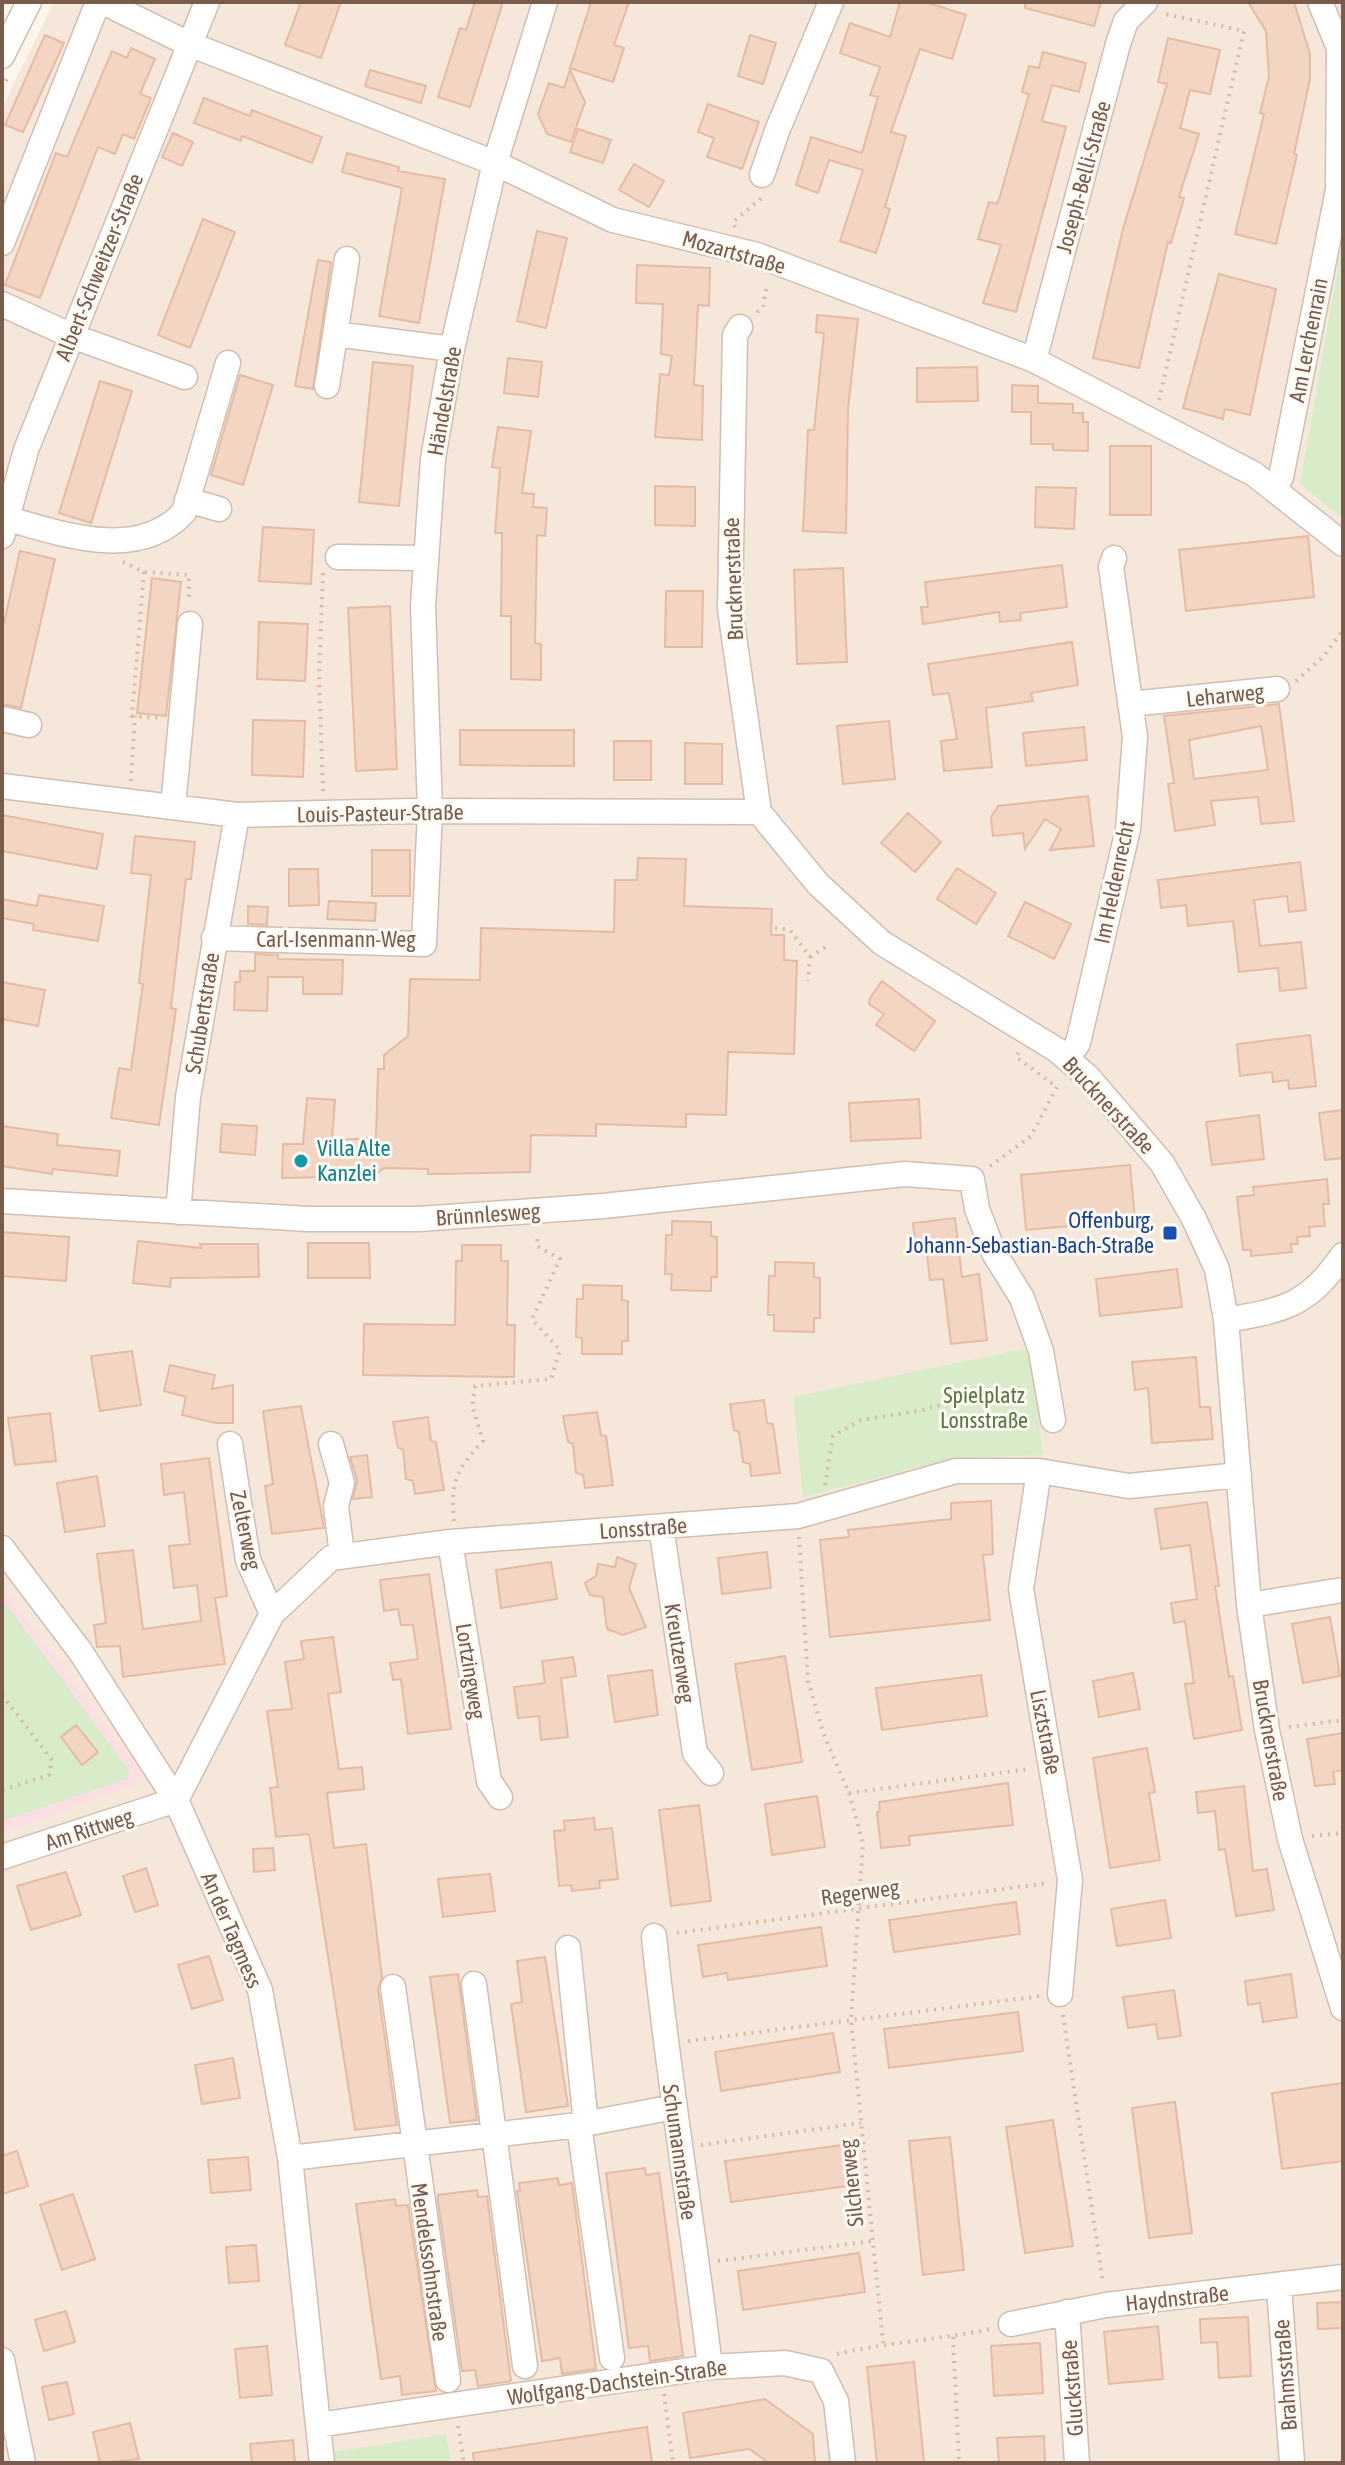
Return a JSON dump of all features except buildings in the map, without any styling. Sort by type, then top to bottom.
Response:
[{"type":"street","points":[[2,56],[29,2]]},
{"type":"street","points":[[2,243],[100,2]]},
{"type":"street","name":"Mozartstraße","points":[[100,2],[189,44],[495,163],[613,220],[757,255],[1034,360],[1254,474],[1343,544]]},
{"type":"street","name":"Albert-Schweitzer-Straße","points":[[4,524],[26,450],[207,2]]},
{"type":"street","name":"Händelstraße","points":[[430,811],[423,606],[433,459],[452,349],[495,163],[545,2]]},
{"type":"street","points":[[765,181],[777,131],[831,2]]},
{"type":"street","name":"Am Lerchenrain","points":[[1275,488],[1281,477],[1338,190],[1339,48],[1320,2]]},
{"type":"street","name":"Joseph-Belli-Straße","points":[[1034,360],[1118,44],[1126,21],[1151,5]]},
{"type":"street","points":[[327,386],[347,259]]},
{"type":"street","points":[[2,304],[72,336],[185,377]]},
{"type":"street","name":"Brucknerstraße","points":[[740,327],[735,335],[731,413],[730,609],[759,812],[818,884],[882,943],[1067,1059],[1088,1077],[1162,1163],[1194,1219],[1217,1269],[1226,1320],[1249,1605],[1267,1730],[1290,1839],[1343,2008]]},
{"type":"street","points":[[335,334],[452,349]]},
{"type":"street","points":[[4,524],[105,541],[136,539],[161,533],[184,512],[228,363]]},
{"type":"street","points":[[187,500],[219,509]]},
{"type":"street","points":[[328,558],[425,558]]},
{"type":"street","name":"Im Heldenrecht","points":[[1067,1059],[1078,1043],[1128,829],[1135,737],[1111,567],[1114,558]]},
{"type":"street","points":[[173,807],[190,624]]},
{"type":"street","name":"Leharweg","points":[[1130,704],[1277,689]]},
{"type":"street","points":[[2,719],[29,725]]},
{"type":"street","name":"Louis-Pasteur-Straße","points":[[2,786],[237,815],[430,811],[759,812]]},
{"type":"street","name":"Carl-Isenmann-Weg","points":[[214,938],[424,944],[430,811]]},
{"type":"street","name":"Schubertstraße","points":[[178,1212],[188,1097],[237,815]]},
{"type":"street","name":"Brünnlesweg","points":[[2,1201],[308,1219],[419,1219],[905,1174],[972,1179]]},
{"type":"street","points":[[972,1179],[977,1209],[994,1253],[1022,1298],[1041,1351],[1053,1420]]},
{"type":"street","points":[[1226,1320],[1282,1310],[1325,1281],[1343,1255]]},
{"type":"street","name":"Zelterweg","points":[[230,1444],[248,1560],[272,1614]]},
{"type":"street","points":[[331,1444],[342,1483],[336,1506],[342,1555]]},
{"type":"street","name":"Lonsstraße","points":[[176,1800],[272,1614],[305,1579],[331,1558],[453,1542],[798,1516],[956,1471],[1039,1471],[1129,1486],[1239,1475]]},
{"type":"street","name":"Lisztstraße","points":[[1039,1471],[1021,1589],[1070,1880],[1060,1994]]},
{"type":"street","name":"Kreutzerweg","points":[[661,1527],[695,1753],[711,1773]]},
{"type":"street","name":"Lortzingweg","points":[[453,1542],[489,1781],[500,1797]]},
{"type":"street","name":"An der Tagmess","points":[[2,1548],[80,1651],[176,1800],[260,1990],[290,2158],[322,2463]]},
{"type":"street","points":[[1249,1605],[1343,1590]]},
{"type":"street","name":"Am Rittweg","points":[[2,1857],[176,1800]]},
{"type":"street","name":"Schumannstraße","points":[[654,1936],[665,2044],[683,2148],[710,2367]]},
{"type":"street","points":[[568,1948],[583,2125],[612,2358]]},
{"type":"street","points":[[474,1984],[491,2135],[525,2366]]},
{"type":"street","name":"Mendelssohnstraße","points":[[393,1987],[448,2380]]},
{"type":"street","points":[[290,2158],[583,2125],[674,2107]]},
{"type":"street","name":"Haydnstraße","points":[[1011,2324],[1106,2305],[1279,2287],[1343,2277]]},
{"type":"street","name":"Brahmsstraße","points":[[1279,2287],[1292,2463]]},
{"type":"street","name":"Gluckstraße","points":[[1067,2312],[1077,2463]]},
{"type":"street","points":[[2,2360],[23,2463]]},
{"type":"street","name":"Wolfgang-Dachstein-Straße","points":[[318,2425],[710,2367],[785,2363],[821,2371]]},
{"type":"street","points":[[821,2371],[836,2401],[843,2463]]},
{"type":"path","points":[[1151,5],[1162,13],[1244,31],[1154,423]]},
{"type":"path","points":[[736,236],[739,228],[732,226],[733,222],[764,195],[765,181]]},
{"type":"path","points":[[740,327],[763,307],[768,283]]},
{"type":"path","points":[[105,541],[111,557],[144,572],[189,575],[190,624]]},
{"type":"path","points":[[325,813],[319,676],[324,574],[328,558]]},
{"type":"path","points":[[144,572],[132,716],[183,720]]},
{"type":"path","name":"Leharweg","points":[[1277,689],[1304,677],[1343,630]]},
{"type":"path","points":[[129,802],[135,716]]},
{"type":"path","points":[[775,928],[790,930],[810,957],[808,981]]},
{"type":"path","points":[[810,957],[827,946]]},
{"type":"path","points":[[972,1179],[1031,1136],[1057,1087],[1016,1057]]},
{"type":"path","points":[[453,1542],[451,1498],[459,1467],[483,1441],[472,1406],[475,1386],[551,1379],[560,1350],[532,1319],[560,1259],[537,1246],[540,1210]]},
{"type":"path","points":[[827,1508],[824,1473],[833,1436],[861,1420],[923,1410],[970,1396],[999,1402],[1048,1393]]},
{"type":"path","name":"Silcherweg","points":[[798,1516],[808,1681],[824,1735],[849,1793],[863,1843],[851,2019],[883,2343]]},
{"type":"path","points":[[2,1695],[52,1760],[49,1775],[2,1790]]},
{"type":"path","points":[[1267,1730],[1343,1720]]},
{"type":"path","points":[[849,1793],[1053,1765]]},
{"type":"path","points":[[1290,1839],[1343,1833]]},
{"type":"path","name":"Regerweg","points":[[654,1936],[1070,1880]]},
{"type":"path","points":[[665,2044],[1060,1994],[1106,2305]]},
{"type":"path","points":[[683,2148],[861,2123]]},
{"type":"path","points":[[695,2263],[873,2241]]},
{"type":"path","points":[[821,2371],[832,2355],[883,2343],[953,2337],[1011,2324]]},
{"type":"path","points":[[953,2337],[959,2463]]},
{"type":"path","points":[[661,2374],[673,2463]]},
{"type":"path","points":[[455,2405],[464,2463]]},
{"type":"shaded area","points":[[54,2],[1343,2],[1343,236],[1300,484],[1343,519],[1343,2463],[2,2463],[2,108]]},
{"type":"shaded area","points":[[2,1586],[142,1773],[139,1784],[2,1833]]},
{"type":"green space","points":[[1343,236],[1343,519],[1300,484]]},
{"type":"green space","name":"Spielplatz Lonsstraße","points":[[1029,1348],[1043,1455],[953,1458],[803,1497],[793,1397]]},
{"type":"green space","points":[[2,1598],[129,1770],[127,1779],[2,1821]]},
{"type":"green space","points":[[446,2434],[451,2463],[335,2463],[333,2452]]},
{"type":"place","name":"Villa Alte Kanzlei","points":[[301,1161]]},
{"type":"place","name":"Offenburg, Johann-Sebastian-Bach-Straße","points":[[1170,1233]]}]
